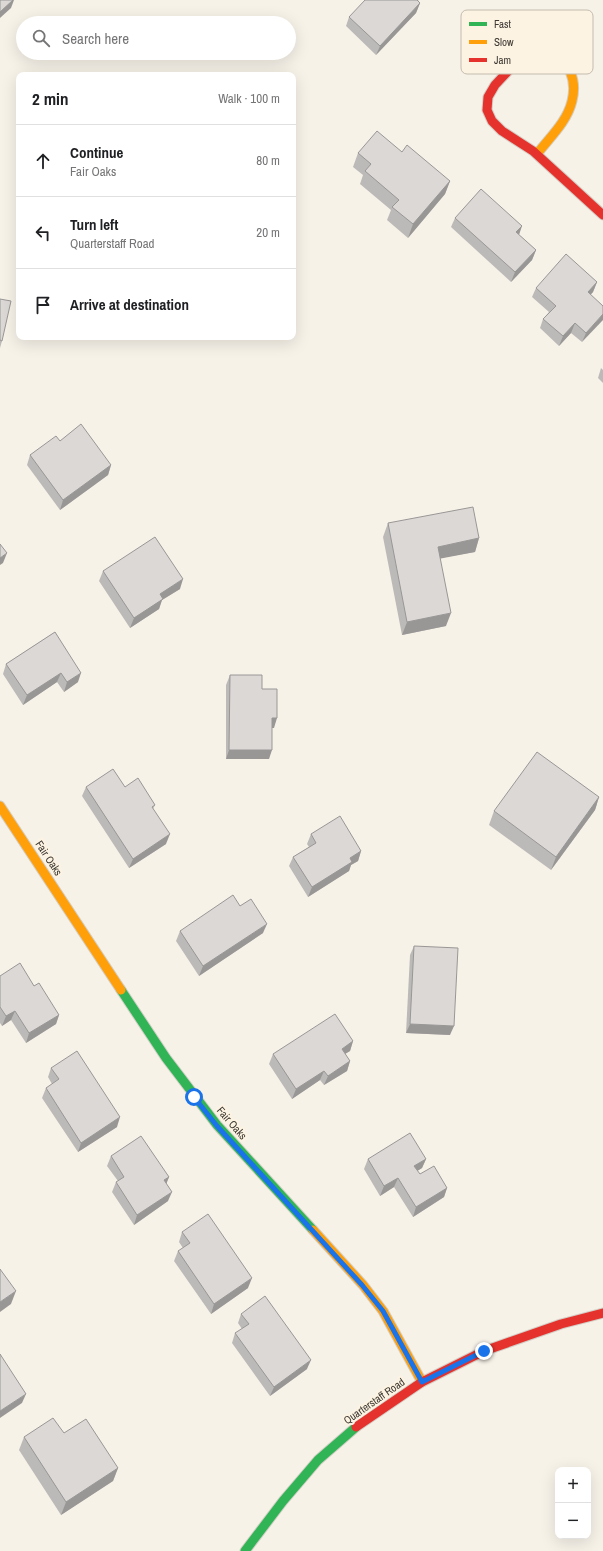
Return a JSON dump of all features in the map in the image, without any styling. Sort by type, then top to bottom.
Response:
[{"type":"street","points":[[505,74],[488,95],[486,105],[489,117],[495,127],[520,141],[536,154],[603,215]]},
{"type":"street","points":[[536,154],[568,114],[574,92],[571,74]]},
{"type":"street","name":"Fair Oaks","points":[[0,806],[166,1058],[194,1097],[217,1126],[362,1285],[383,1311],[422,1382]]},
{"type":"street","name":"Quarterstaff Road","points":[[245,1551],[282,1502],[318,1460],[360,1423],[422,1382],[484,1351],[561,1324],[603,1313]]},
{"type":"building","points":[[0,0],[13,0],[0,12]]},
{"type":"building","points":[[365,0],[417,0],[420,3],[380,46],[349,17]]},
{"type":"building","points":[[377,131],[402,152],[407,145],[450,181],[413,224],[392,207],[399,200],[365,171],[371,164],[358,153]]},
{"type":"building","points":[[481,189],[522,226],[516,232],[536,250],[515,272],[455,218]]},
{"type":"building","points":[[566,254],[597,282],[588,292],[603,306],[603,314],[586,333],[575,323],[563,336],[543,319],[556,306],[536,288]]},
{"type":"building","points":[[0,299],[11,301],[2,341],[0,340]]},
{"type":"building","points":[[81,424],[111,465],[63,500],[30,455],[56,436],[60,441]]},
{"type":"building","points":[[473,507],[479,538],[438,547],[451,613],[407,622],[388,523]]},
{"type":"building","points":[[155,537],[183,579],[160,594],[163,599],[134,618],[103,571]]},
{"type":"building","points":[[0,544],[7,553],[0,558]]},
{"type":"building","points":[[55,632],[81,673],[67,682],[61,673],[27,695],[6,664]]},
{"type":"building","points":[[230,675],[262,675],[262,689],[277,689],[277,718],[272,718],[272,750],[229,750]]},
{"type":"building","points":[[537,752],[599,797],[556,857],[494,811]]},
{"type":"building","points":[[113,769],[125,787],[138,778],[155,805],[152,807],[170,834],[133,859],[86,787]]},
{"type":"building","points":[[340,816],[361,851],[350,858],[352,862],[312,887],[293,857],[316,843],[311,834]]},
{"type":"building","points":[[233,895],[240,906],[251,899],[267,924],[203,966],[180,931]]},
{"type":"building","points":[[414,946],[458,948],[454,1026],[410,1024]]},
{"type":"building","points":[[20,963],[34,986],[39,983],[59,1015],[29,1033],[15,1011],[6,1016],[0,1007],[0,976]]},
{"type":"building","points":[[335,1014],[353,1041],[342,1049],[350,1061],[328,1076],[324,1071],[296,1089],[273,1054]]},
{"type":"building","points":[[77,1051],[120,1117],[81,1143],[46,1088],[59,1079],[51,1068]]},
{"type":"building","points":[[410,1133],[426,1159],[414,1166],[420,1174],[434,1166],[447,1188],[416,1207],[398,1178],[384,1186],[368,1159]]},
{"type":"building","points":[[141,1136],[169,1177],[164,1180],[172,1192],[137,1215],[116,1182],[124,1177],[111,1156]]},
{"type":"building","points":[[208,1214],[252,1278],[214,1304],[178,1251],[190,1243],[182,1232]]},
{"type":"building","points":[[0,1269],[16,1291],[0,1302]]},
{"type":"building","points":[[265,1296],[311,1360],[274,1387],[235,1333],[249,1324],[241,1314]]},
{"type":"building","points":[[0,1354],[26,1394],[0,1411]]},
{"type":"building","points":[[53,1418],[64,1433],[86,1419],[118,1468],[66,1502],[24,1437]]},
{"type":"traffic: fast","points":[[121,990],[166,1058],[217,1125],[313,1230]]},
{"type":"traffic: fast","points":[[245,1551],[283,1501],[318,1460],[356,1427]]},
{"type":"traffic: slow","points":[[537,154],[558,129],[570,109],[573,93],[573,79],[571,74]]},
{"type":"traffic: slow","points":[[0,806],[121,990]]},
{"type":"traffic: slow","points":[[313,1230],[363,1285],[383,1311],[422,1382]]},
{"type":"traffic: jam","points":[[505,74],[495,85],[488,97],[487,110],[492,121],[502,131],[533,151],[603,215]]},
{"type":"traffic: jam","points":[[356,1427],[422,1382],[484,1351],[561,1324],[603,1313]]},
{"type":"route","points":[[194,1097],[217,1126],[362,1285],[383,1311],[422,1382],[484,1351]]}]
